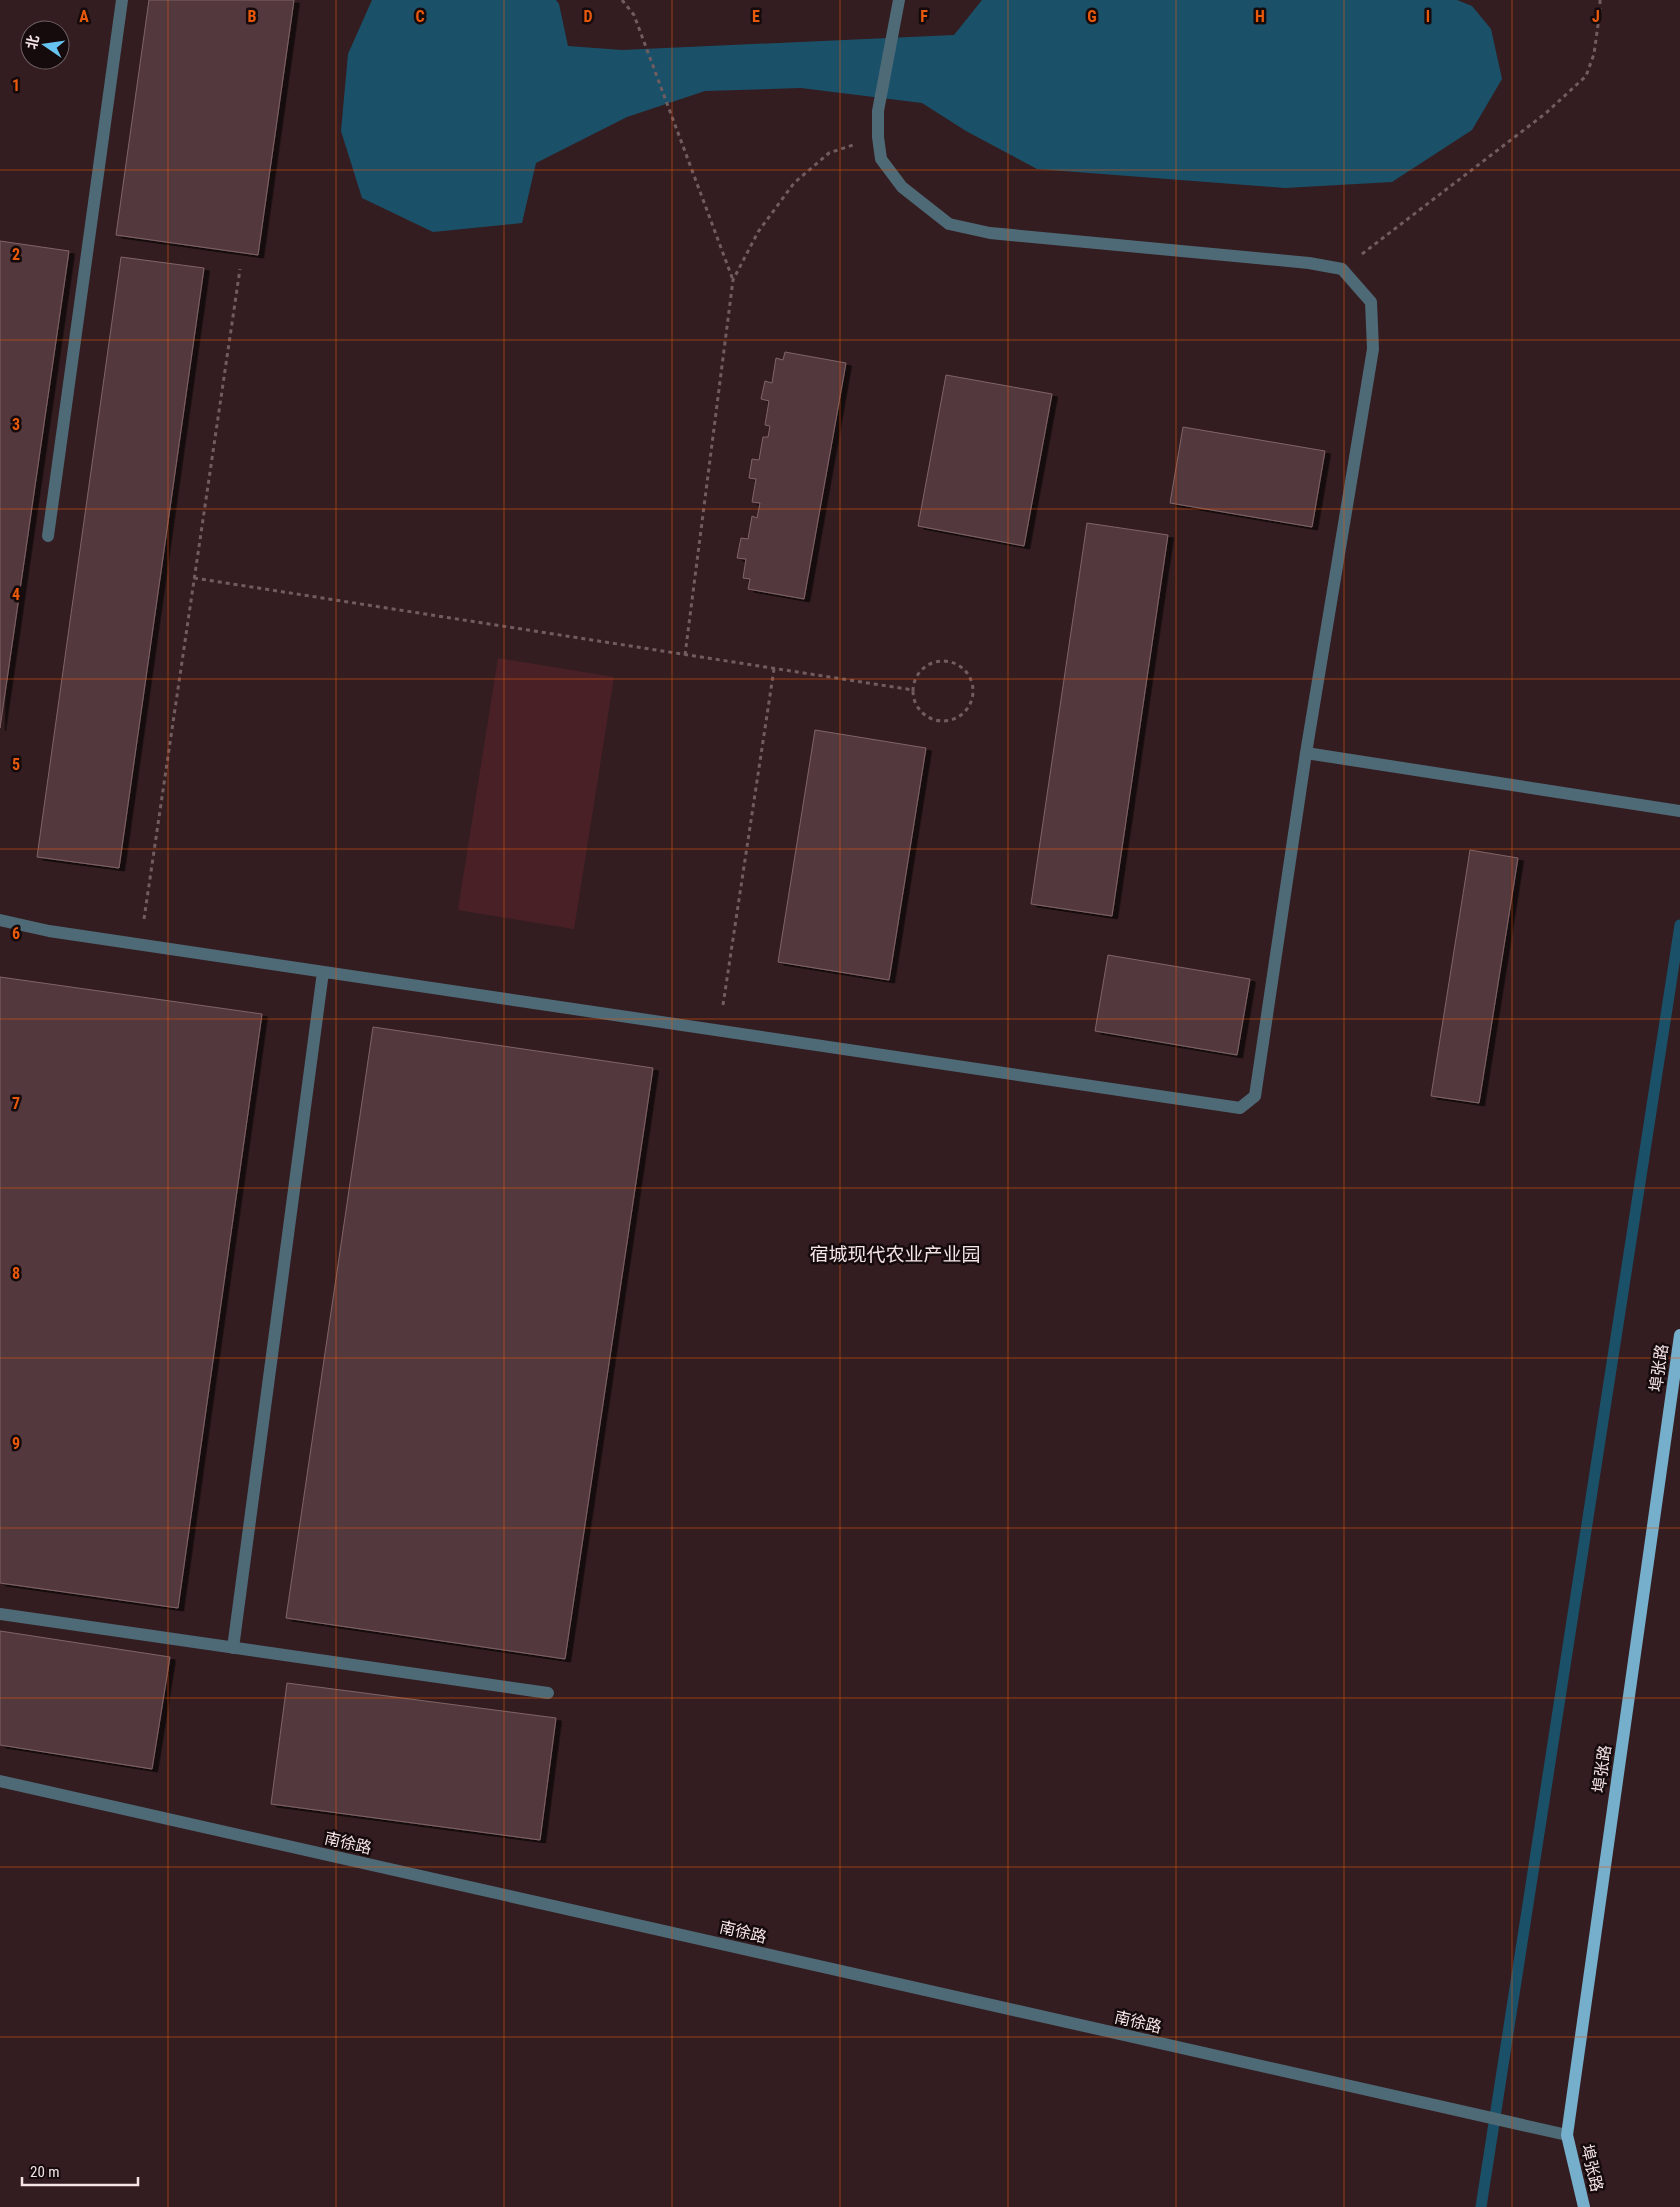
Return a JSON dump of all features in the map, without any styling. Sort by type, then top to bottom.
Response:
[{"type":"main road","name":"埠张路","points":[[1584,2207],[1567,2135],[1680,1335]]},
{"type":"street","points":[[48,536],[122,0]]},
{"type":"street","points":[[0,920],[49,931],[1240,1108],[1255,1096],[1306,753],[1373,349],[1371,302],[1342,269],[1309,263],[990,233],[949,224],[902,187],[881,160],[878,137],[878,111],[899,0]]},
{"type":"street","points":[[1306,753],[1680,811]]},
{"type":"street","points":[[234,1648],[322,972]]},
{"type":"street","points":[[0,1614],[548,1693]]},
{"type":"street","name":"南徐路","points":[[0,1781],[1567,2135]]},
{"type":"path","points":[[622,0],[634,15],[733,280]]},
{"type":"path","points":[[1342,269],[1546,113],[1586,76],[1594,54],[1600,0]]},
{"type":"path","points":[[685,655],[733,280],[758,232],[794,183],[830,153],[878,137]]},
{"type":"path","points":[[140,944],[240,269]]},
{"type":"path","points":[[194,578],[913,690]]},
{"type":"path","points":[[936,662],[955,663],[963,668],[973,685],[970,704],[964,712],[947,721],[936,720],[927,716],[915,701],[913,690],[920,673],[927,666],[936,662]]},
{"type":"path","points":[[720,1031],[774,669]]},
{"type":"shaded area","points":[[498,658],[614,677],[574,929],[458,910]]},
{"type":"water","points":[[372,0],[556,0],[559,4],[568,46],[622,50],[954,35],[982,0],[1457,0],[1472,6],[1491,29],[1502,79],[1472,130],[1392,182],[1285,188],[1037,169],[966,131],[922,103],[801,88],[705,91],[627,117],[536,163],[522,223],[433,232],[362,198],[341,131],[348,54]]},
{"type":"building","points":[[149,0],[294,0],[258,255],[116,235]]},
{"type":"building","points":[[0,241],[69,251],[0,728]]},
{"type":"building","points":[[121,257],[204,268],[119,868],[37,857]]},
{"type":"building","points":[[785,352],[846,363],[804,599],[748,589],[750,579],[743,578],[746,559],[737,558],[741,538],[748,539],[752,516],[757,518],[760,503],[752,502],[756,479],[749,478],[752,459],[759,460],[763,437],[768,437],[770,426],[765,425],[769,401],[761,399],[765,381],[772,383],[776,358],[783,360]]},
{"type":"building","points":[[946,375],[1052,394],[1024,546],[918,526]]},
{"type":"building","points":[[1183,427],[1325,451],[1312,527],[1170,503]]},
{"type":"building","points":[[1087,523],[1168,535],[1112,916],[1031,904]]},
{"type":"building","points":[[815,730],[926,748],[889,980],[778,962]]},
{"type":"building","points":[[1470,850],[1518,858],[1479,1103],[1431,1096]]},
{"type":"building","points":[[1108,955],[1250,979],[1237,1055],[1095,1031]]},
{"type":"building","points":[[0,977],[262,1014],[178,1608],[0,1583]]},
{"type":"building","points":[[373,1027],[653,1068],[565,1659],[286,1618]]},
{"type":"building","points":[[0,1631],[170,1657],[152,1769],[0,1745]]},
{"type":"building","points":[[287,1683],[556,1718],[540,1840],[271,1804]]},
{"type":"waterway","points":[[1481,2207],[1680,925]]},
{"type":"district","name":"宿城现代农业产业园","points":[[895,1254]]}]
